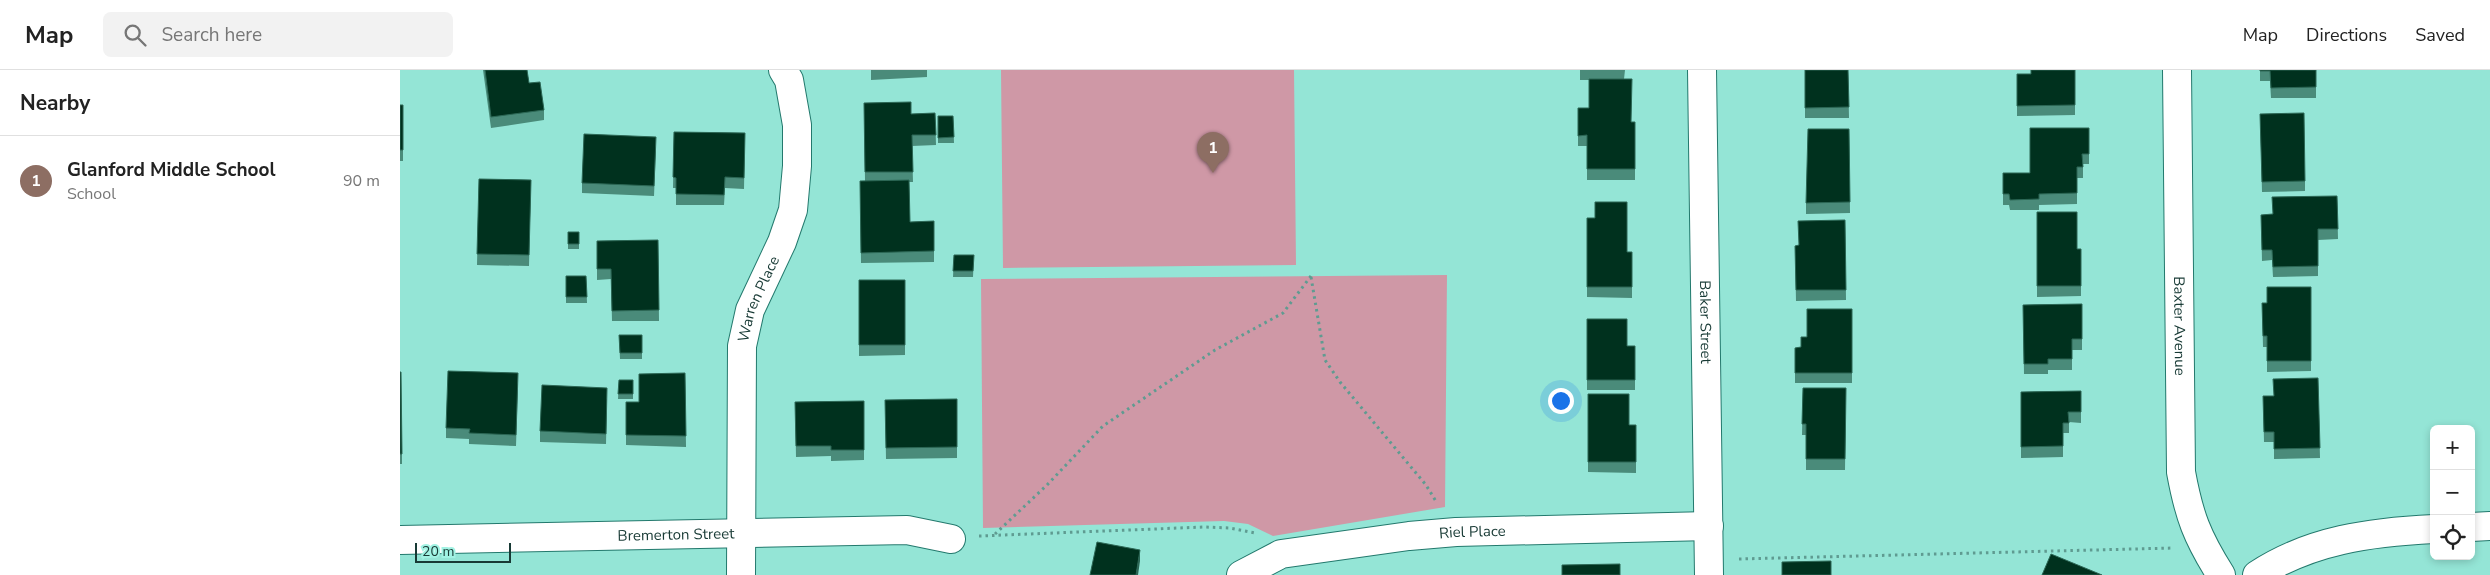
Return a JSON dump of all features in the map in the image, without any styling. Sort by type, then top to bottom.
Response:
[{"type":"street","name":"Warren Place","points":[[741,575],[742,346],[750,310],[782,242],[793,210],[797,166],[797,125],[789,80],[782,70]]},
{"type":"street","name":"Baker Street","points":[[1702,70],[1709,567]]},
{"type":"street","name":"Baxter Avenue","points":[[2177,70],[2181,472],[2188,511],[2203,548],[2221,575]]},
{"type":"street","name":"Riel Place","points":[[1241,575],[1281,554],[1409,536],[1456,532],[1709,526]]},
{"type":"street","points":[[2475,527],[2490,526]]},
{"type":"street","points":[[2257,575],[2272,565],[2322,545],[2388,531],[2430,529]]},
{"type":"street","name":"Bremerton Street","points":[[400,540],[907,530],[951,539]]},
{"type":"path","points":[[995,534],[1047,485],[1103,426],[1215,350],[1284,313],[1311,276],[1325,360],[1340,382],[1426,486],[1456,532]]},
{"type":"path","points":[[951,539],[995,534],[1230,528],[1258,534],[1281,554]]},
{"type":"path","points":[[1709,567],[2203,548]]},
{"type":"shaded area","points":[[1001,70],[1294,70],[1296,265],[1003,268]]},
{"type":"shaded area","points":[[1447,275],[1445,507],[1273,536],[1248,524],[1224,521],[983,528],[981,279]]},
{"type":"building","points":[[485,70],[527,70],[529,83],[540,82],[544,110],[491,117]]},
{"type":"building","points":[[1805,70],[1848,70],[1849,107],[1805,108]]},
{"type":"building","points":[[2031,70],[2075,70],[2075,105],[2017,106],[2017,74],[2031,74]]},
{"type":"building","points":[[2260,70],[2316,70],[2316,87],[2271,88],[2270,71]]},
{"type":"building","points":[[1589,79],[1632,79],[1631,122],[1635,122],[1635,169],[1587,169],[1587,135],[1578,136],[1578,108],[1589,108]]},
{"type":"building","points":[[911,102],[911,114],[935,113],[936,135],[912,135],[913,172],[865,172],[864,103]]},
{"type":"building","points":[[400,105],[403,105],[403,150],[400,150]]},
{"type":"building","points":[[2304,113],[2305,181],[2262,182],[2260,114]]},
{"type":"building","points":[[938,116],[953,116],[954,137],[938,138]]},
{"type":"building","points":[[2030,128],[2089,128],[2089,154],[2082,154],[2083,167],[2077,167],[2077,193],[2039,194],[2039,199],[2010,200],[2009,194],[2003,194],[2003,173],[2030,173]]},
{"type":"building","points":[[1808,129],[1849,129],[1850,202],[1806,203]]},
{"type":"building","points":[[674,132],[745,133],[744,178],[725,177],[724,195],[676,194],[676,178],[673,177]]},
{"type":"building","points":[[584,134],[656,137],[654,186],[582,183]]},
{"type":"building","points":[[479,179],[531,180],[529,255],[477,254]]},
{"type":"building","points":[[909,180],[910,222],[934,221],[934,251],[861,253],[860,181]]},
{"type":"building","points":[[2337,196],[2338,229],[2318,229],[2318,266],[2273,267],[2272,250],[2262,250],[2261,215],[2273,214],[2272,197]]},
{"type":"building","points":[[1595,202],[1627,202],[1627,252],[1632,252],[1632,287],[1587,287],[1587,218],[1595,218]]},
{"type":"building","points":[[2037,212],[2077,212],[2077,249],[2081,249],[2081,286],[2037,286]]},
{"type":"building","points":[[1845,220],[1846,290],[1796,290],[1795,246],[1799,245],[1798,221]]},
{"type":"building","points":[[568,232],[579,232],[579,244],[568,244]]},
{"type":"building","points":[[658,240],[659,310],[612,311],[611,269],[597,269],[597,241]]},
{"type":"building","points":[[954,255],[974,255],[973,271],[953,271]]},
{"type":"building","points":[[566,276],[586,276],[587,297],[566,297]]},
{"type":"building","points":[[859,280],[905,280],[905,345],[859,345]]},
{"type":"building","points":[[2267,287],[2311,287],[2311,361],[2267,361],[2267,336],[2263,336],[2262,303],[2267,303]]},
{"type":"building","points":[[2082,304],[2082,339],[2072,339],[2072,359],[2048,359],[2048,364],[2024,364],[2023,305]]},
{"type":"building","points":[[1807,309],[1852,309],[1852,373],[1795,373],[1795,348],[1801,347],[1801,337],[1807,337]]},
{"type":"building","points":[[1587,319],[1627,319],[1627,346],[1635,346],[1635,380],[1587,380]]},
{"type":"building","points":[[619,335],[642,335],[642,353],[620,353]]},
{"type":"building","points":[[448,371],[518,373],[516,435],[469,433],[470,429],[446,428]]},
{"type":"building","points":[[401,372],[402,454],[400,454]]},
{"type":"building","points":[[685,373],[686,436],[626,435],[626,402],[639,402],[639,374]]},
{"type":"building","points":[[2318,378],[2320,448],[2274,449],[2274,432],[2264,432],[2263,396],[2274,396],[2273,379]]},
{"type":"building","points":[[619,380],[633,380],[633,394],[618,394]]},
{"type":"building","points":[[542,385],[607,388],[606,434],[540,431]]},
{"type":"building","points":[[1803,388],[1846,388],[1845,459],[1806,459],[1806,424],[1802,424]]},
{"type":"building","points":[[2081,391],[2081,412],[2068,412],[2069,423],[2063,423],[2063,446],[2021,447],[2021,392]]},
{"type":"building","points":[[1588,394],[1629,394],[1629,425],[1636,425],[1636,462],[1588,462]]},
{"type":"building","points":[[957,399],[957,447],[886,448],[885,400]]},
{"type":"building","points":[[864,401],[864,450],[831,450],[831,446],[796,446],[795,402]]},
{"type":"building","points":[[1097,542],[1140,550],[1136,575],[1090,575]]},
{"type":"building","points":[[2051,554],[2102,575],[2042,575]]},
{"type":"building","points":[[1831,561],[1831,575],[1782,575],[1782,562]]},
{"type":"building","points":[[1620,564],[1620,575],[1562,575],[1562,565]]},
{"type":"place","name":"Glanford Middle School","points":[[1213,173]]}]
